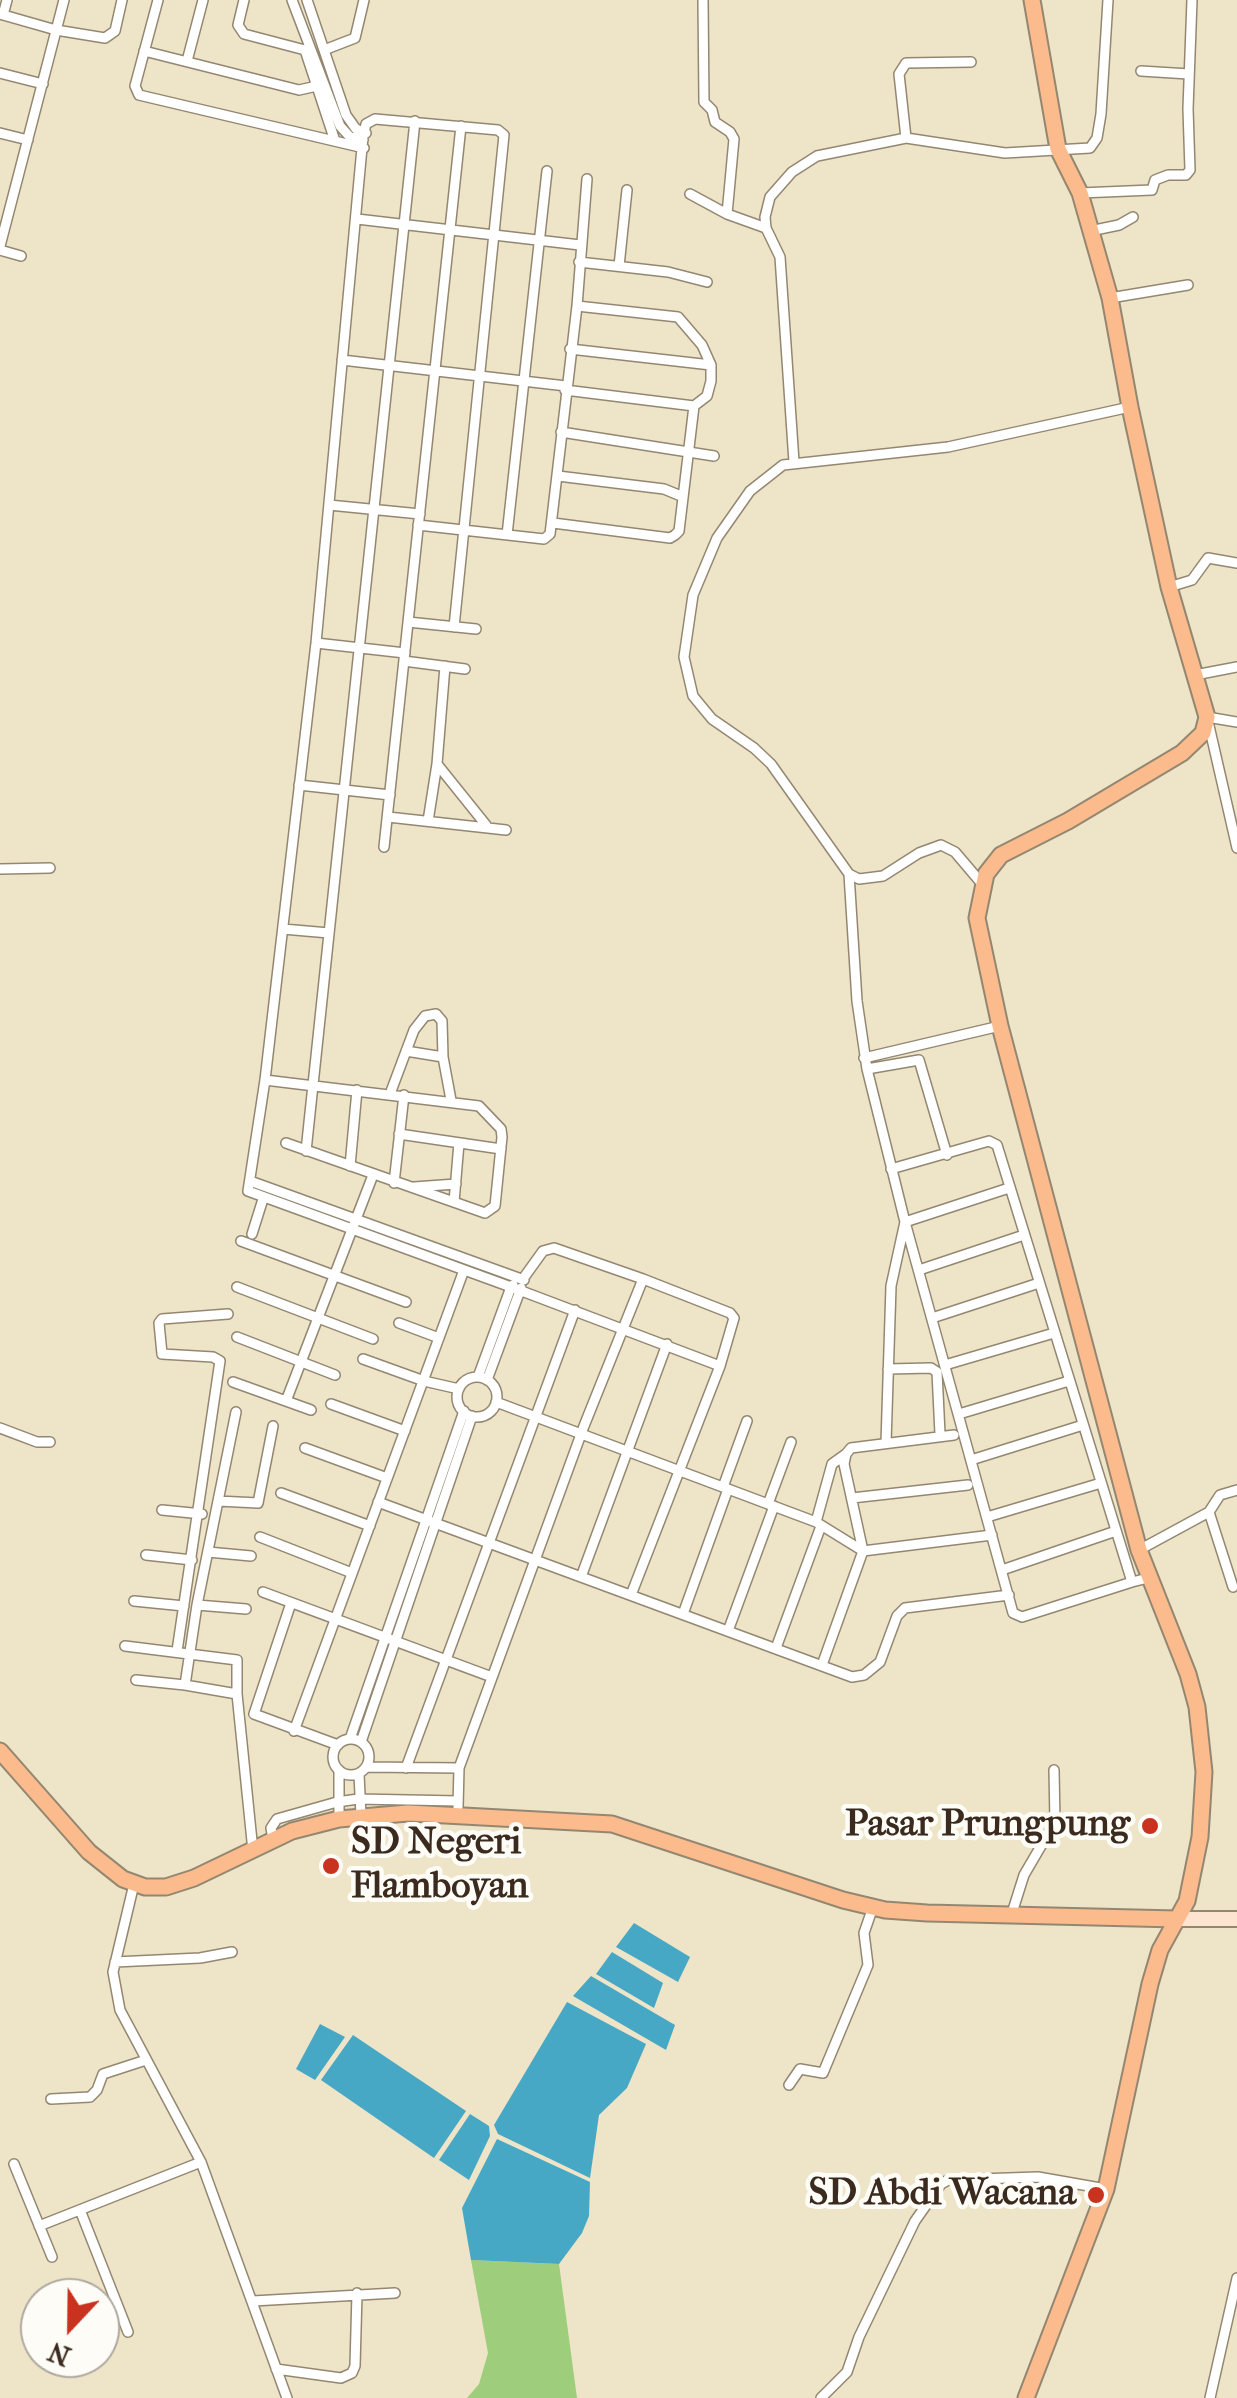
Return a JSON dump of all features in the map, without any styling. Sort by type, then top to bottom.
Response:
[{"type":"main road","points":[[1026,2398],[1106,2188],[1150,1984],[1160,1950],[1187,1901],[1200,1836],[1204,1772],[1197,1707],[1188,1674],[1140,1580],[1139,1550],[1000,1026],[976,918],[986,874],[1001,855],[1068,821],[1182,753],[1204,733],[1207,717],[1169,587],[1110,298],[1080,193],[1058,149],[1032,0]]},
{"type":"main road","points":[[0,1751],[105,1867],[134,1884],[156,1888],[182,1882],[338,1811],[361,1816],[458,1808],[612,1824],[873,1907],[927,1914],[1237,1919]]},
{"type":"street","points":[[7,0],[2,15],[56,30],[111,37],[122,0]]},
{"type":"street","points":[[22,256],[0,248],[64,0]]},
{"type":"street","points":[[158,0],[136,86],[139,95],[335,141],[364,140]]},
{"type":"street","points":[[186,61],[203,0]]},
{"type":"street","points":[[244,0],[238,25],[244,34],[302,47],[308,52],[340,126],[350,137],[364,140]]},
{"type":"street","points":[[292,0],[335,141]]},
{"type":"street","points":[[307,0],[346,115],[364,140]]},
{"type":"street","points":[[308,52],[325,50],[354,38],[364,0]]},
{"type":"street","points":[[703,0],[704,102],[734,140],[727,214]]},
{"type":"street","points":[[794,462],[782,269],[766,228],[770,196],[804,162],[817,156],[906,138],[984,151],[1090,148],[1097,138],[1108,0]]},
{"type":"street","points":[[1080,193],[1154,190],[1155,180],[1186,175],[1190,170],[1188,74],[1192,0]]},
{"type":"street","points":[[144,51],[300,90],[317,86]]},
{"type":"street","points":[[906,138],[899,74],[906,63],[971,62]]},
{"type":"street","points":[[1140,71],[1188,74]]},
{"type":"street","points":[[0,73],[43,84]]},
{"type":"street","points":[[454,627],[504,135],[498,130],[376,119],[366,124],[364,140],[316,642],[248,1194],[519,1282],[575,1310],[720,1366]]},
{"type":"street","points":[[306,1151],[415,122]]},
{"type":"street","points":[[384,847],[461,126]]},
{"type":"street","points":[[0,133],[28,140]]},
{"type":"street","points":[[507,535],[547,171]]},
{"type":"street","points":[[329,504],[464,530],[548,537],[553,523],[577,306],[587,179]]},
{"type":"street","points":[[619,266],[627,190]]},
{"type":"street","points":[[690,194],[727,214],[766,228]]},
{"type":"street","points":[[1090,231],[1120,225],[1134,217]]},
{"type":"street","points":[[357,218],[580,245]]},
{"type":"street","points":[[578,262],[679,273],[707,282]]},
{"type":"street","points":[[1110,298],[1188,285]]},
{"type":"street","points":[[342,360],[480,374],[694,406],[708,396],[711,365],[698,336],[678,317],[577,306]]},
{"type":"street","points":[[570,349],[711,365]]},
{"type":"street","points":[[553,523],[670,538],[678,530],[694,406]]},
{"type":"street","points":[[892,1169],[994,1142],[1116,1531],[1140,1580],[1022,1617],[1014,1612],[918,1270],[905,1222],[865,1064],[848,874],[771,764],[712,719],[692,696],[684,657],[693,594],[717,538],[750,492],[775,470],[794,462],[948,447],[1130,407]]},
{"type":"street","points":[[561,432],[714,456]]},
{"type":"street","points":[[558,476],[664,489],[681,496]]},
{"type":"street","points":[[1169,587],[1192,580],[1208,558],[1237,563]]},
{"type":"street","points":[[408,622],[476,629]]},
{"type":"street","points":[[316,642],[465,669]]},
{"type":"street","points":[[428,821],[445,666]]},
{"type":"street","points":[[1195,676],[1237,667]]},
{"type":"street","points":[[1237,722],[1207,717],[1237,848]]},
{"type":"street","points":[[437,764],[486,825]]},
{"type":"street","points":[[300,785],[390,795]]},
{"type":"street","points":[[388,817],[506,830]]},
{"type":"street","points":[[848,874],[859,878],[883,876],[919,853],[941,845],[954,852],[983,885]]},
{"type":"street","points":[[0,868],[50,868]]},
{"type":"street","points":[[283,928],[329,933]]},
{"type":"street","points":[[390,1094],[414,1030],[426,1016],[436,1014],[442,1020],[450,1100]]},
{"type":"street","points":[[865,1064],[1000,1026]]},
{"type":"street","points":[[406,1051],[443,1058]]},
{"type":"street","points":[[865,1064],[919,1060],[947,1155]]},
{"type":"street","points":[[265,1080],[478,1106],[500,1129],[493,1210],[485,1213],[286,1143]]},
{"type":"street","points":[[350,1166],[357,1090]]},
{"type":"street","points":[[394,1182],[404,1095]]},
{"type":"street","points":[[399,1134],[501,1149]]},
{"type":"street","points":[[454,1202],[459,1142]]},
{"type":"street","points":[[286,1401],[373,1175]]},
{"type":"street","points":[[250,1181],[464,1270],[519,1282]]},
{"type":"street","points":[[410,1188],[456,1184]]},
{"type":"street","points":[[905,1222],[1010,1188]]},
{"type":"street","points":[[252,1234],[263,1199]]},
{"type":"street","points":[[886,1443],[891,1286],[905,1222]]},
{"type":"street","points":[[918,1270],[1024,1235]]},
{"type":"street","points":[[241,1240],[406,1302]]},
{"type":"street","points":[[482,1378],[519,1282],[543,1252],[554,1248],[730,1313],[734,1324],[720,1366],[631,1595]]},
{"type":"street","points":[[294,1731],[464,1270]]},
{"type":"street","points":[[338,1811],[358,1799],[458,1808],[459,1768],[580,1435],[643,1279]]},
{"type":"street","points":[[932,1318],[1039,1284]]},
{"type":"street","points":[[237,1288],[373,1339]]},
{"type":"street","points":[[406,1768],[575,1310]]},
{"type":"street","points":[[177,1651],[220,1360],[162,1354],[159,1323],[162,1319],[228,1314]]},
{"type":"street","points":[[399,1323],[439,1338]]},
{"type":"street","points":[[945,1364],[1054,1333]]},
{"type":"street","points":[[237,1336],[336,1374]]},
{"type":"street","points":[[581,1577],[667,1344]]},
{"type":"street","points":[[364,1359],[459,1389]]},
{"type":"street","points":[[888,1369],[930,1368],[936,1372],[940,1434]]},
{"type":"street","points":[[482,1378],[494,1385],[496,1402],[487,1414],[468,1414],[457,1397],[463,1382],[482,1378]]},
{"type":"street","points":[[958,1414],[1069,1380]]},
{"type":"street","points":[[234,1382],[311,1410]]},
{"type":"street","points":[[496,1402],[818,1524],[863,1552],[992,1535]]},
{"type":"street","points":[[331,1404],[404,1431]]},
{"type":"street","points":[[185,1685],[236,1412]]},
{"type":"street","points":[[356,1741],[468,1414]]},
{"type":"street","points":[[682,1614],[747,1421]]},
{"type":"street","points":[[971,1460],[1083,1424]]},
{"type":"street","points":[[218,1501],[258,1503],[273,1426]]},
{"type":"street","points":[[0,1428],[36,1442],[50,1442]]},
{"type":"street","points":[[776,1648],[818,1524],[830,1470],[851,1448],[954,1434]]},
{"type":"street","points":[[728,1631],[792,1442]]},
{"type":"street","points":[[305,1448],[387,1478]]},
{"type":"street","points":[[822,1665],[863,1552],[846,1454]]},
{"type":"street","points":[[987,1517],[1101,1483]]},
{"type":"street","points":[[852,1498],[968,1485]]},
{"type":"street","points":[[1139,1550],[1208,1512],[1220,1495],[1237,1490]]},
{"type":"street","points":[[282,1493],[370,1526]]},
{"type":"street","points":[[378,1502],[858,1677],[880,1662],[897,1616],[905,1608],[1008,1596]]},
{"type":"street","points":[[162,1510],[215,1516]]},
{"type":"street","points":[[1208,1512],[1233,1586]]},
{"type":"street","points":[[1002,1570],[1116,1531]]},
{"type":"street","points":[[260,1537],[352,1573]]},
{"type":"street","points":[[208,1552],[251,1556]]},
{"type":"street","points":[[146,1555],[192,1560]]},
{"type":"street","points":[[263,1592],[492,1677]]},
{"type":"street","points":[[134,1601],[184,1606]]},
{"type":"street","points":[[290,1602],[254,1714],[338,1745],[356,1741]]},
{"type":"street","points":[[197,1605],[246,1609]]},
{"type":"street","points":[[125,1646],[238,1660],[253,1850]]},
{"type":"street","points":[[136,1680],[238,1694]]},
{"type":"street","points":[[356,1741],[369,1754],[358,1799],[361,1816]]},
{"type":"street","points":[[338,1745],[333,1757],[338,1770],[338,1811]]},
{"type":"street","points":[[338,1770],[348,1775],[406,1768],[459,1768]]},
{"type":"street","points":[[1012,1914],[1024,1874],[1055,1822],[1054,1770]]},
{"type":"street","points":[[134,1884],[114,1962],[120,2010],[202,2162],[287,2398]]},
{"type":"street","points":[[789,2085],[800,2069],[823,2073],[868,1964],[864,1932],[873,1907]]},
{"type":"street","points":[[114,1962],[200,1958],[232,1952]]},
{"type":"street","points":[[50,2099],[90,2097],[96,2093],[103,2074],[146,2060]]},
{"type":"street","points":[[39,2226],[202,2162]]},
{"type":"street","points":[[14,2164],[52,2258]]},
{"type":"street","points":[[821,2398],[846,2372],[915,2222],[941,2184],[948,2180],[1038,2177],[1106,2188]]},
{"type":"street","points":[[80,2210],[128,2332]]},
{"type":"street","points":[[1210,2398],[1237,2278]]},
{"type":"street","points":[[276,2368],[342,2378],[352,2373],[357,2293]]},
{"type":"street","points":[[253,2300],[395,2293]]},
{"type":"green space","points":[[471,2260],[559,2264],[577,2398],[467,2398],[479,2384],[488,2353]]},
{"type":"water","points":[[634,1923],[690,1957],[678,1982],[616,1947]]},
{"type":"water","points":[[612,1952],[663,1983],[654,2008],[596,1974]]},
{"type":"water","points":[[591,1976],[675,2025],[666,2050],[573,1996]]},
{"type":"water","points":[[567,2002],[646,2044],[627,2088],[599,2115],[590,2178],[498,2134],[494,2125]]},
{"type":"water","points":[[320,2024],[345,2037],[315,2080],[296,2069]]},
{"type":"water","points":[[353,2035],[466,2111],[434,2158],[321,2080]]},
{"type":"water","points":[[470,2114],[489,2126],[490,2136],[469,2180],[439,2160]]},
{"type":"water","points":[[497,2139],[590,2182],[589,2216],[582,2233],[559,2264],[471,2260],[462,2208]]},
{"type":"place","name":"Pasar Prungpung","points":[[1150,1826]]},
{"type":"place","name":"SD Negeri Flamboyan","points":[[331,1866]]},
{"type":"place","name":"SD Abdi Wacana","points":[[1096,2195]]}]
